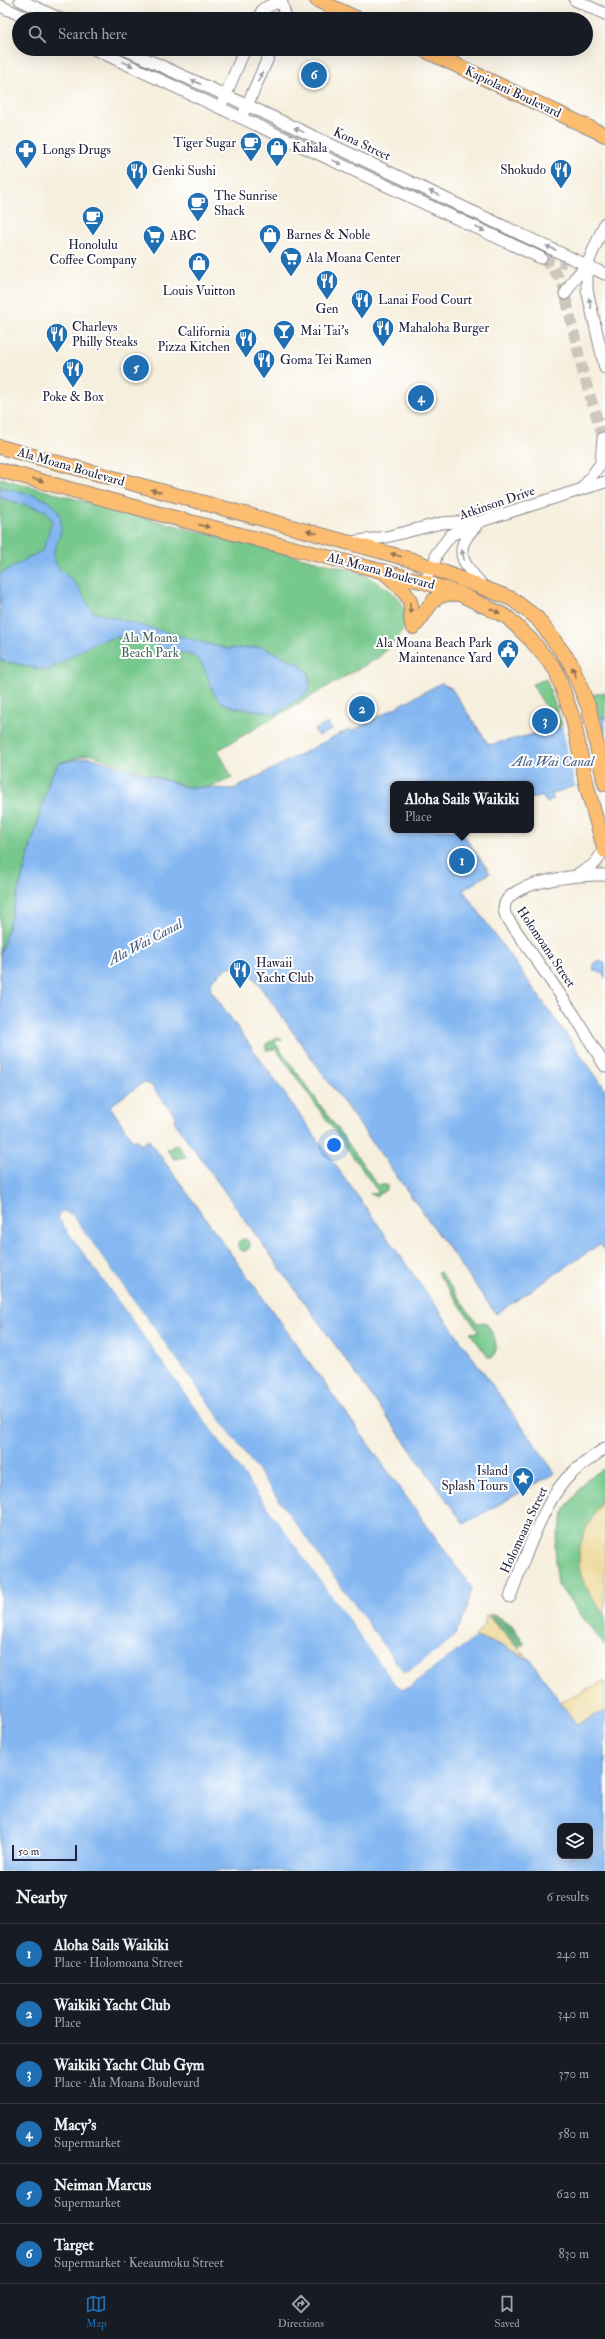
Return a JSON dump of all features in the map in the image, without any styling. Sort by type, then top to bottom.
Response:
[{"type":"main road","points":[[318,0],[343,12]]},
{"type":"main road","name":"Kapiolani Boulevard","points":[[437,56],[605,135]]},
{"type":"main road","name":"Ala Moana Boulevard","points":[[0,447],[350,542],[433,567],[512,599],[538,618],[570,662],[589,708],[605,783]]},
{"type":"main road","name":"Ala Moana Boulevard","points":[[0,470],[167,516],[424,582],[460,594],[507,617],[531,640],[556,670],[572,719],[587,787],[604,849]]},
{"type":"main road","points":[[382,571],[408,596],[411,606],[410,617],[413,627],[420,621],[425,610],[432,601],[443,595],[460,594]]},
{"type":"street","points":[[20,0],[46,12]]},
{"type":"street","points":[[262,12],[263,9],[281,0],[284,12]]},
{"type":"street","points":[[575,0],[605,14]]},
{"type":"street","points":[[0,6],[13,12]]},
{"type":"street","name":"Kona Street","points":[[109,56],[541,258]]},
{"type":"street","name":"Kona Street","points":[[139,56],[247,105],[605,274]]},
{"type":"street","points":[[220,107],[242,56]]},
{"type":"street","points":[[242,117],[269,56]]},
{"type":"street","points":[[565,294],[574,279],[587,265],[605,223]]},
{"type":"street","name":"Kona Street","points":[[566,263],[587,265]]},
{"type":"street","points":[[587,265],[587,290],[605,368]]},
{"type":"street","points":[[582,489],[601,462],[604,441]]},
{"type":"street","name":"Atkinson Drive","points":[[424,582],[433,567],[437,552],[450,535],[481,521],[605,482]]},
{"type":"street","points":[[350,542],[386,538],[441,523],[481,521]]},
{"type":"street","points":[[481,521],[466,535],[461,547],[462,559],[484,587]]},
{"type":"street","name":"Holomoana Street","points":[[567,877],[592,868],[604,849]]},
{"type":"street","name":"Holomoana Street","points":[[605,874],[567,877],[529,885],[514,891],[506,901],[505,911],[590,1039],[605,1066]]},
{"type":"street","name":"Holomoana Street","points":[[510,1597],[526,1557],[557,1491],[574,1471],[605,1448]]},
{"type":"green space","name":"Ala Moana Beach Park","points":[[0,478],[126,513],[359,572],[388,589],[396,596],[402,604],[405,613],[405,623],[400,635],[379,657],[218,750],[232,778],[226,781],[199,788],[187,787],[89,754],[59,763],[50,778],[0,956]]},
{"type":"green space","points":[[546,679],[562,725],[553,729],[548,711],[532,684]]},
{"type":"green space","points":[[605,692],[605,717],[600,719],[592,695]]},
{"type":"green space","points":[[277,1037],[283,1040],[274,1041],[378,1185],[387,1185],[387,1189],[376,1197],[370,1194],[379,1193],[276,1049],[266,1050],[266,1044]]},
{"type":"green space","points":[[177,1144],[186,1157],[174,1159],[167,1150]]},
{"type":"green space","points":[[244,1239],[248,1241],[250,1245],[248,1249],[244,1251],[240,1249],[238,1245],[240,1241]]},
{"type":"green space","points":[[440,1272],[477,1323],[485,1322],[491,1330],[496,1344],[495,1353],[492,1358],[488,1357],[470,1333],[479,1332],[437,1273]]},
{"type":"green space","points":[[605,1468],[605,1498],[602,1498],[597,1513],[586,1531],[597,1605],[605,1614],[605,1646],[557,1584],[555,1545],[565,1509],[587,1479]]},
{"type":"green space","points":[[494,1614],[512,1625],[525,1644],[518,1648],[488,1615]]},
{"type":"sand","points":[[602,1498],[605,1498],[605,1614],[585,1585],[579,1566],[579,1555],[585,1532]]},
{"type":"sand","points":[[486,1615],[531,1661],[504,1646],[475,1637],[485,1624]]},
{"type":"sand","points":[[605,1681],[605,1711],[576,1724],[560,1702]]},
{"type":"water","points":[[0,487],[44,499],[52,504],[58,512],[61,521],[60,534],[54,551],[55,561],[59,568],[73,580],[93,612],[227,649],[262,647],[298,663],[308,672],[310,684],[307,693],[277,713],[236,708],[221,702],[215,695],[202,663],[194,656],[129,637],[115,637],[94,643],[50,669],[43,670],[0,660],[0,574],[43,550],[52,521],[48,513],[44,510],[0,498]]},
{"type":"water","name":"Ala Wai Canal","points":[[441,683],[451,688],[489,745],[605,717],[605,780],[575,786],[551,794],[554,799],[547,803],[541,795],[534,798],[534,781],[390,781],[390,833],[462,833],[490,873],[463,890],[605,1089],[605,1251],[600,1244],[496,1314],[246,967],[228,967],[212,980],[210,989],[555,1473],[464,1524],[176,1124],[174,1120],[177,1118],[151,1085],[144,1082],[110,1106],[133,1141],[137,1139],[141,1145],[149,1140],[472,1588],[463,1619],[451,1639],[433,1654],[407,1672],[403,1672],[72,1215],[61,1211],[59,1219],[397,1686],[403,1688],[409,1687],[475,1637],[504,1646],[531,1661],[576,1724],[605,1711],[605,1871],[0,1871],[0,956],[50,778],[59,763],[89,757],[187,787],[234,789],[349,729],[352,731]]},
{"type":"water","points":[[328,723],[332,730],[318,736],[314,730]]},
{"type":"water","points":[[597,961],[605,963],[605,978],[602,973],[594,971],[593,964]]},
{"type":"pier","points":[[600,719],[605,744],[605,780],[575,786],[562,726]]},
{"type":"pier","points":[[61,1211],[72,1215],[403,1672],[407,1672],[456,1637],[449,1644],[408,1674],[402,1673],[71,1216],[62,1213],[61,1219],[397,1684],[403,1686],[408,1685],[476,1635],[475,1637],[409,1687],[403,1688],[396,1685],[59,1219]]},
{"type":"tunnel","points":[[541,258],[551,266],[563,285],[583,373],[603,438]]},
{"type":"tunnel","points":[[543,258],[566,263]]},
{"type":"place","name":"Target","points":[[314,75]]},
{"type":"place","name":"Tiger Sugar","points":[[251,162]]},
{"type":"place","name":"Kahala","points":[[277,168]]},
{"type":"place","name":"Longs Drugs","points":[[26,170]]},
{"type":"place","name":"Genki Sushi","points":[[137,190]]},
{"type":"place","name":"Shokudo","points":[[561,190]]},
{"type":"place","name":"The Sunrise Shack","points":[[198,222]]},
{"type":"place","name":"Honolulu Coffee Company","points":[[93,236]]},
{"type":"place","name":"Barnes & Noble","points":[[270,254]]},
{"type":"place","name":"ABC","points":[[154,256]]},
{"type":"place","name":"Ala Moana Center","points":[[291,278]]},
{"type":"place","name":"Louis Vuitton","points":[[199,282]]},
{"type":"place","name":"Gen","points":[[327,300]]},
{"type":"place","name":"Lanai Food Court","points":[[362,320]]},
{"type":"place","name":"Mahaloha Burger","points":[[383,348]]},
{"type":"place","name":"Mai Tai's","points":[[284,350]]},
{"type":"place","name":"Charleys Philly Steaks","points":[[57,354]]},
{"type":"place","name":"California Pizza Kitchen","points":[[246,358]]},
{"type":"place","name":"Neiman Marcus","points":[[136,368]]},
{"type":"place","name":"Goma Tei Ramen","points":[[264,380]]},
{"type":"place","name":"Poke & Box","points":[[73,388]]},
{"type":"place","name":"Macy's","points":[[421,398]]},
{"type":"place","name":"Ala Moana Beach Park Maintenance Yard","points":[[508,670]]},
{"type":"place","name":"Waikiki Yacht Club","points":[[362,709]]},
{"type":"place","name":"Waikiki Yacht Club Gym","points":[[545,721]]},
{"type":"place","name":"Aloha Sails Waikiki","points":[[462,861]]},
{"type":"place","name":"Hawaii Yacht Club","points":[[240,990]]},
{"type":"place","name":"Island Splash Tours","points":[[523,1498]]}]
